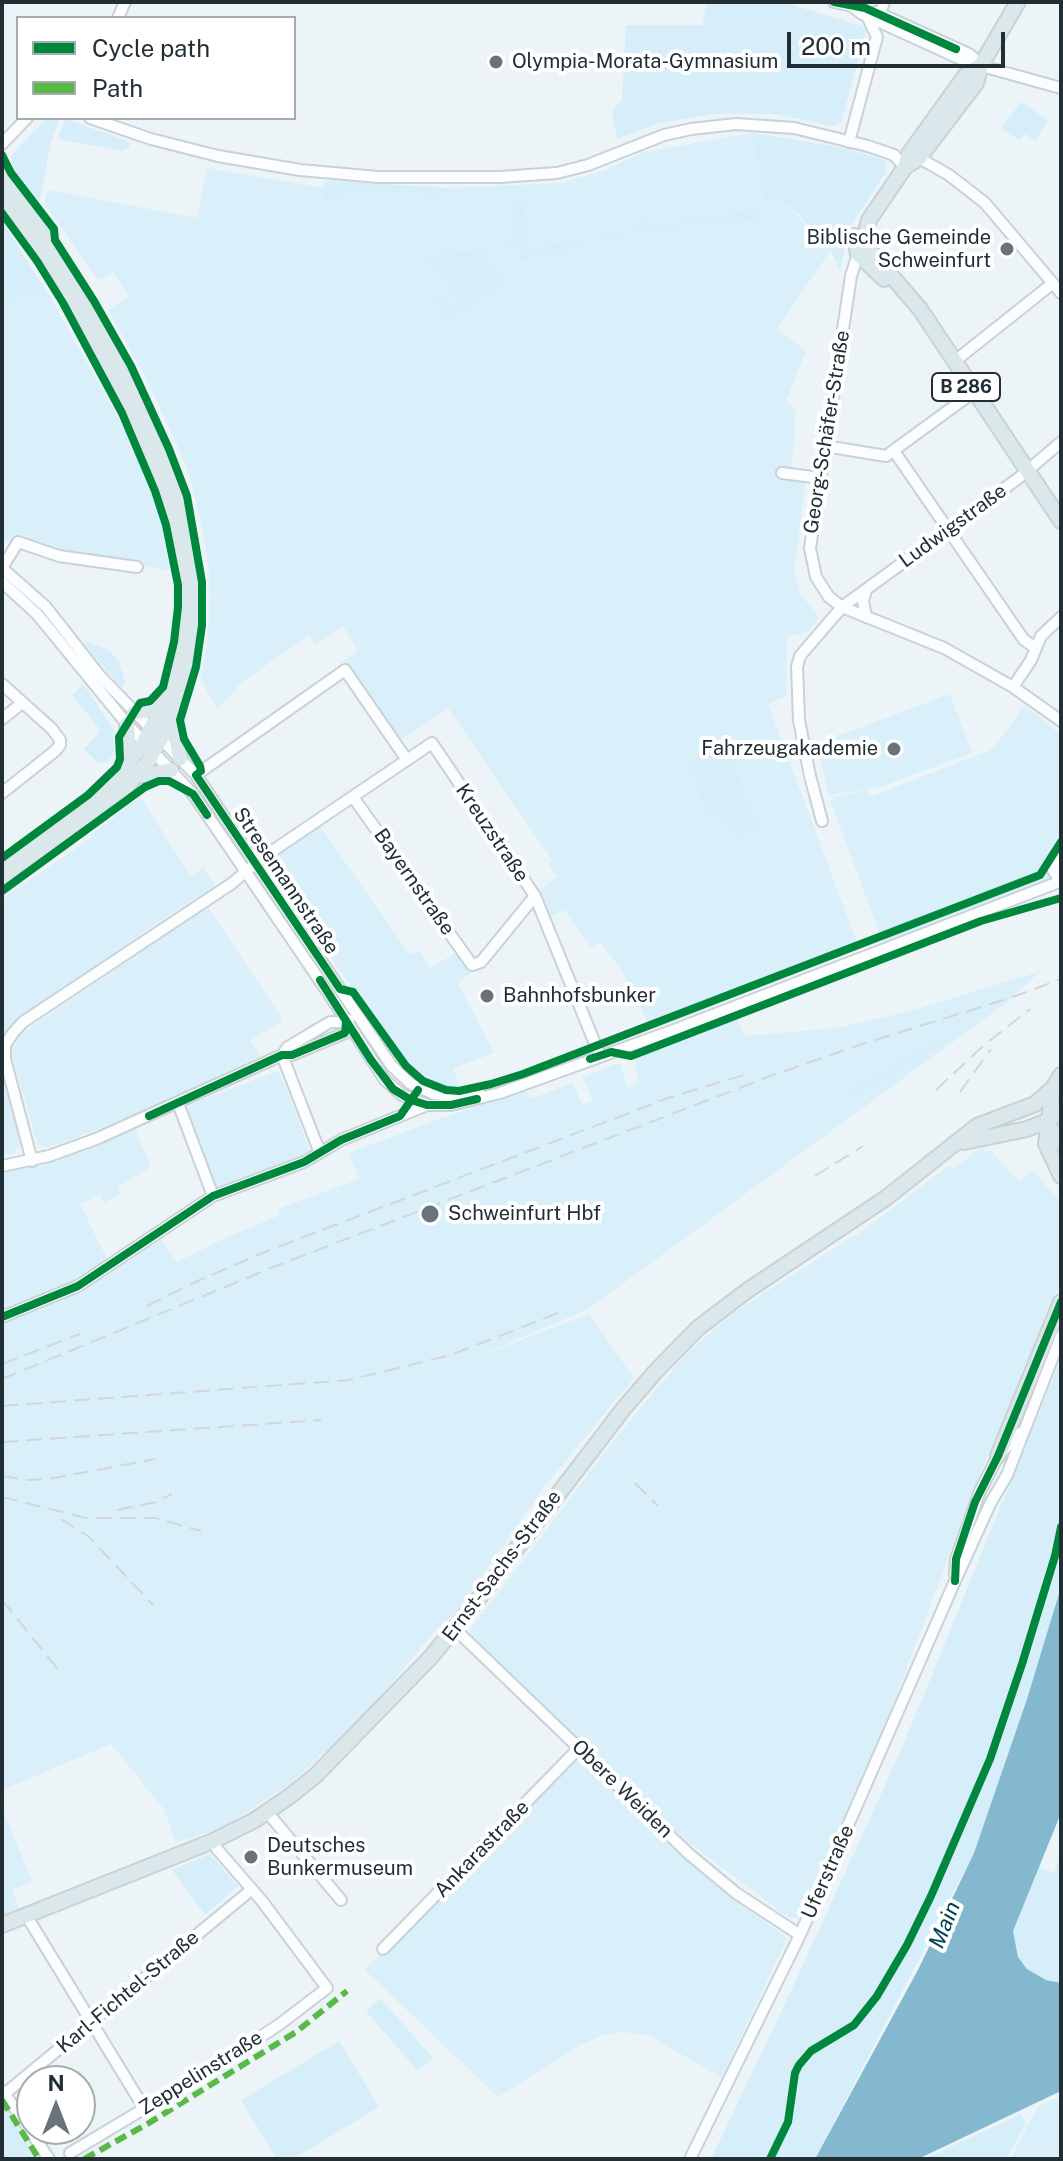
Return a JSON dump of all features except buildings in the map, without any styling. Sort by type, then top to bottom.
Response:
[{"type":"main road","points":[[981,65],[1018,2]]},
{"type":"main road","name":"Georg-Schäfer-Straße","points":[[861,251],[855,247],[855,234],[869,220],[905,167],[909,154],[957,87],[968,73],[981,65]]},
{"type":"main road","name":"Georg-Schäfer-Straße","points":[[905,167],[919,158],[976,83],[981,65]]},
{"type":"main road","points":[[2,176],[44,233],[101,325],[137,393],[176,486],[190,541],[196,610],[189,664],[168,712],[134,769],[96,813],[2,883]]},
{"type":"main road","points":[[2,198],[59,280],[104,358],[142,434],[170,504],[181,552],[185,600],[182,637],[168,712],[176,764],[150,775],[134,769]]},
{"type":"main road","name":"B 286","points":[[861,251],[908,294],[955,361],[973,393]]},
{"type":"main road","name":"B 286","points":[[861,251],[906,302],[973,393],[1061,531]]},
{"type":"main road","name":"B 286","points":[[1026,473],[1061,521]]},
{"type":"main road","points":[[134,769],[131,719],[168,712]]},
{"type":"main road","points":[[2,868],[134,769]]},
{"type":"main road","points":[[1057,1082],[1046,1122],[1054,1144],[1050,1158],[1061,1176]]},
{"type":"main road","name":"Ernst-Sachs-Straße","points":[[2,1925],[213,1841],[267,1812],[315,1776],[412,1679],[455,1629],[624,1408],[692,1334],[728,1304],[831,1237],[959,1143],[977,1126],[1035,1104],[1057,1082]]},
{"type":"main road","name":"Ernst-Sachs-Straße","points":[[959,1143],[1020,1131],[1046,1122],[1061,1110]]},
{"type":"main road","points":[[1016,1112],[1046,1122]]},
{"type":"main road","points":[[1020,1131],[1054,1144]]},
{"type":"main road","points":[[998,1456],[1061,1302]]},
{"type":"street","points":[[834,2],[880,14],[969,54],[981,65]]},
{"type":"street","points":[[880,14],[884,2]]},
{"type":"street","points":[[853,7],[893,29],[967,62],[1061,88]]},
{"type":"street","points":[[849,142],[877,37],[867,16]]},
{"type":"street","points":[[877,37],[893,29]]},
{"type":"street","points":[[941,50],[952,58],[957,68],[957,87]]},
{"type":"street","points":[[2,144],[25,120]]},
{"type":"street","points":[[96,120],[151,139],[249,162],[401,178],[557,173],[588,165],[650,139],[713,126],[774,126],[887,150],[905,167]]},
{"type":"street","points":[[919,158],[949,175],[985,203],[1061,293]]},
{"type":"street","name":"Georg-Schäfer-Straße","points":[[842,607],[821,587],[810,561],[810,548],[851,276],[861,251]]},
{"type":"street","points":[[955,361],[1053,283]]},
{"type":"street","points":[[825,446],[886,456],[973,393]]},
{"type":"street","name":"Ludwigstraße","points":[[842,607],[1026,473],[1061,442]]},
{"type":"street","points":[[894,451],[1024,640],[1036,648]]},
{"type":"street","points":[[782,473],[820,478]]},
{"type":"street","points":[[131,719],[46,607],[2,568],[18,542],[59,556],[137,567]]},
{"type":"street","points":[[2,582],[58,636],[131,719]]},
{"type":"street","points":[[866,590],[863,601],[866,617]]},
{"type":"street","points":[[822,821],[802,744],[797,667],[807,646],[842,607],[944,648],[1013,687],[1061,721]]},
{"type":"street","points":[[1013,687],[1047,629],[1061,617]]},
{"type":"street","points":[[32,1161],[5,1059],[5,1045],[23,1022],[407,760],[345,670],[196,775]]},
{"type":"street","points":[[2,684],[60,740],[55,751],[2,793]]},
{"type":"street","points":[[2,719],[22,703]]},
{"type":"street","name":"Stresemannstraße","points":[[131,719],[176,764],[196,775],[250,868]]},
{"type":"street","name":"Kreuzstraße","points":[[407,760],[432,743],[535,896],[600,1056]]},
{"type":"street","name":"Stresemannstraße","points":[[176,764],[193,794],[357,1014],[391,1065],[407,1081],[425,1091],[454,1096],[517,1085]]},
{"type":"street","name":"Bayernstraße","points":[[353,797],[474,966],[481,962],[535,896]]},
{"type":"street","points":[[2,1317],[78,1286],[213,1196],[304,1162],[349,1136],[427,1105],[451,1105],[481,1098],[674,1030],[1060,883],[1053,870],[1061,855]]},
{"type":"street","name":"Stresemannstraße","points":[[285,918],[346,1022],[388,1084],[402,1095],[427,1105]]},
{"type":"street","points":[[2,1166],[32,1161],[96,1139],[282,1055],[292,1055],[345,1033],[346,1022],[357,1014]]},
{"type":"street","points":[[282,1055],[320,1153]]},
{"type":"street","points":[[178,1103],[213,1196]]},
{"type":"street","name":"Uferstraße","points":[[690,2159],[800,1935],[955,1581],[990,1504],[1001,1488],[1061,1336]]},
{"type":"street","name":"Uferstraße","points":[[955,1581],[956,1559],[970,1517],[998,1456],[1025,1426]]},
{"type":"street","name":"Uferstraße","points":[[990,1504],[998,1456]]},
{"type":"street","name":"Obere Weiden","points":[[455,1629],[689,1854],[736,1893],[800,1935]]},
{"type":"street","name":"Ankarastraße","points":[[383,1949],[579,1748]]},
{"type":"street","points":[[267,1812],[341,1900]]},
{"type":"street","points":[[213,1841],[251,1890]]},
{"type":"street","name":"Zeppelinstraße","points":[[70,2153],[245,2047],[327,1988],[251,1890]]},
{"type":"street","name":"Karl-Fichtel-Straße","points":[[3,2093],[251,1890]]},
{"type":"street","points":[[26,1915],[144,2108]]},
{"type":"street","points":[[3,2093],[49,2159]]},
{"type":"shaded area","points":[[707,2],[782,2],[862,26],[866,31],[841,123],[833,126],[775,114],[714,114],[660,123],[617,139],[612,111],[622,100],[626,25],[702,25]]},
{"type":"shaded area","points":[[1021,102],[1048,120],[1035,141],[1025,134],[1019,140],[1001,128]]},
{"type":"shaded area","points":[[45,120],[59,120],[51,141],[39,204],[13,171],[11,156]]},
{"type":"shaded area","points":[[65,120],[68,120],[130,142],[129,148],[121,151],[58,139]]},
{"type":"shaded area","points":[[752,133],[763,199],[774,203],[784,202],[831,250],[777,329],[806,351],[786,401],[796,410],[791,479],[806,481],[794,572],[800,593],[819,618],[808,632],[787,636],[786,696],[768,704],[856,940],[648,1023],[622,971],[601,943],[591,947],[564,910],[550,917],[538,892],[557,876],[548,864],[552,860],[448,708],[397,742],[344,661],[358,651],[343,626],[316,645],[309,635],[242,682],[218,710],[200,679],[207,647],[210,597],[208,560],[189,474],[146,378],[108,310],[129,297],[113,272],[98,280],[44,203],[48,190],[197,218],[207,168],[311,186],[448,195],[449,188],[562,183],[603,171],[644,152]]},
{"type":"shaded area","points":[[752,133],[845,148],[885,160],[886,172],[848,230],[840,271],[831,250],[798,214],[784,202],[774,203],[763,199]]},
{"type":"shaded area","points":[[328,181],[448,188],[448,192],[446,195],[348,189],[333,201],[323,195],[324,184]]},
{"type":"shaded area","points":[[523,201],[530,248],[634,232],[634,227],[640,225],[638,210],[633,209],[644,208],[640,210],[641,222],[647,222],[649,227],[754,210],[758,216],[784,214],[729,223],[720,219],[570,245],[563,253],[514,261],[522,255],[517,248],[510,252],[502,239],[514,238],[513,202]]},
{"type":"shaded area","points":[[2,221],[49,295],[2,301]]},
{"type":"shaded area","points":[[480,251],[502,280],[502,285],[447,320],[438,307],[437,293],[447,307],[458,299],[433,263],[428,266],[419,255]]},
{"type":"shaded area","points":[[49,295],[129,437],[164,525],[169,571],[143,565],[101,562],[18,541],[2,543],[2,301]]},
{"type":"shaded area","points":[[87,641],[108,650],[119,661],[125,682],[122,688],[84,644]]},
{"type":"shaded area","points":[[83,684],[114,730],[113,755],[106,763],[97,762],[84,749],[101,731],[72,695]]},
{"type":"shaded area","name":"Fahrzeugakademie","points":[[950,694],[972,753],[880,787],[829,795],[816,744]]},
{"type":"shaded area","points":[[1025,705],[1061,735],[1061,877],[883,942],[830,800],[867,790],[870,797],[993,749]]},
{"type":"shaded area","points":[[727,747],[757,826],[756,830],[737,837],[723,823],[718,812],[707,815],[689,766],[694,760]]},
{"type":"shaded area","points":[[140,797],[191,876],[204,868],[215,886],[151,927],[2,1036],[2,899],[91,838]]},
{"type":"shaded area","points":[[320,826],[410,955],[419,950],[430,968],[459,951],[473,971],[458,983],[494,1053],[453,1068],[461,1089],[428,1082],[407,1062],[388,1035],[385,1036],[265,861]]},
{"type":"shaded area","points":[[208,907],[283,1020],[250,1041],[260,1056],[152,1107],[71,1140],[47,1147],[38,1145],[13,1060],[13,1048],[18,1039],[32,1026]]},
{"type":"shaded area","points":[[1041,971],[1002,1006],[588,1309],[471,1359],[589,1314],[634,1378],[545,1486],[458,1610],[434,1632],[363,1717],[292,1782],[222,1828],[176,1842],[163,1808],[111,1744],[2,1790],[2,1319],[76,1290],[161,1239],[177,1262],[280,1215],[278,1209],[359,1179],[349,1153],[434,1121],[527,1089],[530,1099],[573,1083],[582,1105],[593,1101],[583,1077],[619,1063],[628,1088],[638,1084],[635,1057],[737,1018],[744,1036],[837,1028],[914,1010]]},
{"type":"shaded area","points":[[968,1029],[879,1082],[822,1108],[905,1058]]},
{"type":"shaded area","points":[[275,1072],[280,1073],[311,1153],[220,1188],[215,1185],[189,1120],[188,1109],[191,1104]]},
{"type":"shaded area","points":[[2,1080],[20,1145],[13,1154],[2,1156]]},
{"type":"shaded area","points":[[135,1130],[151,1167],[118,1187],[121,1194],[105,1203],[99,1194],[80,1204],[107,1259],[71,1282],[2,1310],[2,1172],[45,1165]]},
{"type":"shaded area","points":[[982,1147],[986,1152],[990,1150],[1019,1181],[1032,1170],[1061,1202],[1061,1287],[978,1479],[888,1718],[799,1917],[790,1919],[687,1841],[540,1702],[470,1630],[618,1435],[686,1354],[728,1317],[865,1229],[950,1165],[954,1168]]},
{"type":"shaded area","points":[[1061,1359],[1061,1587],[1027,1699],[974,1853],[815,2159],[711,2159],[902,1748]]},
{"type":"shaded area","points":[[578,1753],[658,1836],[710,1881],[787,1938],[722,2078],[648,2035],[622,2032],[603,2035],[582,2044],[498,2097],[365,1970]]},
{"type":"shaded area","points":[[2,1808],[32,1881],[12,1890],[19,1908],[2,1916]]},
{"type":"shaded area","points":[[210,1854],[238,1886],[205,1915],[172,1870]]},
{"type":"shaded area","points":[[1061,1855],[1061,1983],[1046,1980],[1027,1969],[1018,1957],[1013,1931],[1037,1867],[1054,1873]]},
{"type":"shaded area","points":[[380,1998],[433,2058],[418,2071],[366,2011]]},
{"type":"shaded area","points":[[339,2041],[379,2107],[293,2159],[277,2159],[241,2100]]},
{"type":"shaded area","points":[[1061,2096],[1061,2159],[1010,2159],[1038,2107]]},
{"type":"shaded area","points":[[2,2102],[16,2124],[16,2145],[28,2145],[37,2159],[2,2159]]},
{"type":"shaded area","points":[[1021,2114],[1026,2124],[1006,2159],[924,2159]]},
{"type":"water","name":"Main","points":[[1061,1587],[1061,1813],[1013,1931],[1018,1957],[1027,1969],[1046,1980],[1061,1983],[1061,2091],[918,2159],[815,2159],[919,1968],[974,1853],[1027,1699]]},
{"type":"railway","points":[[2,1379],[276,1266],[768,1077],[1061,979]]},
{"type":"railway","points":[[936,1090],[983,1046],[1030,1009]]},
{"type":"railway","points":[[960,1092],[991,1049]]},
{"type":"railway","points":[[147,1306],[267,1251],[671,1097],[747,1074]]},
{"type":"railway","points":[[815,1176],[863,1146]]},
{"type":"railway","points":[[2,1406],[349,1380],[451,1355],[558,1313]]},
{"type":"railway","points":[[2,1364],[80,1334]]},
{"type":"railway","points":[[2,1442],[321,1420]]},
{"type":"railway","points":[[2,1476],[48,1479],[156,1459]]},
{"type":"railway","points":[[635,1483],[658,1506]]},
{"type":"railway","points":[[117,1510],[156,1502],[172,1494]]},
{"type":"railway","points":[[2,1497],[86,1518],[156,1518],[201,1531]]},
{"type":"railway","points":[[61,1519],[88,1536],[153,1605]]},
{"type":"railway","points":[[2,1600],[61,1673]]},
{"type":"marked path","points":[[84,2159],[149,2123],[296,2032],[347,1991]]},
{"type":"marked path","points":[[2,2100],[39,2159]]},
{"type":"cycle path","points":[[834,2],[865,8],[956,49]]},
{"type":"cycle path","points":[[2,155],[11,173],[54,229],[55,240],[131,366],[187,496],[202,582],[202,625],[196,667],[180,720],[184,739],[200,766],[201,771],[196,775],[340,989],[353,992],[406,1066],[423,1081],[446,1090],[459,1091],[523,1074],[1040,875],[1061,842]]},
{"type":"cycle path","points":[[2,213],[63,303],[122,413],[155,491],[166,525],[178,585],[174,642],[163,687],[150,701],[140,703],[119,737],[120,759],[117,767],[88,795],[2,858]]},
{"type":"cycle path","points":[[2,891],[145,787],[159,781],[169,781],[193,794],[207,815]]},
{"type":"cycle path","points":[[590,1059],[611,1052],[631,1056],[981,921],[1061,898]]},
{"type":"cycle path","points":[[320,980],[393,1089],[427,1105],[451,1105],[477,1099]]},
{"type":"cycle path","points":[[149,1116],[282,1055],[292,1055],[345,1033],[346,1022]]},
{"type":"cycle path","points":[[2,1317],[78,1286],[213,1196],[304,1162],[341,1140],[400,1116],[418,1090]]},
{"type":"cycle path","points":[[955,1581],[956,1559],[975,1502],[998,1456],[1061,1302]]},
{"type":"cycle path","points":[[770,2159],[788,2122],[795,2073],[799,2065],[811,2051],[854,2025],[877,1996],[931,1896],[990,1759],[1022,1664],[1061,1527]]},
{"type":"place","name":"Olympia-Morata-Gymnasium","points":[[496,62]]},
{"type":"place","name":"Biblische Gemeinde Schweinfurt","points":[[1007,249]]},
{"type":"place","name":"Fahrzeugakademie","points":[[894,749]]},
{"type":"place","name":"Bahnhofsbunker","points":[[487,996]]},
{"type":"place","name":"Schweinfurt Hbf","points":[[430,1214]]},
{"type":"place","name":"Deutsches Bunkermuseum","points":[[251,1857]]}]
